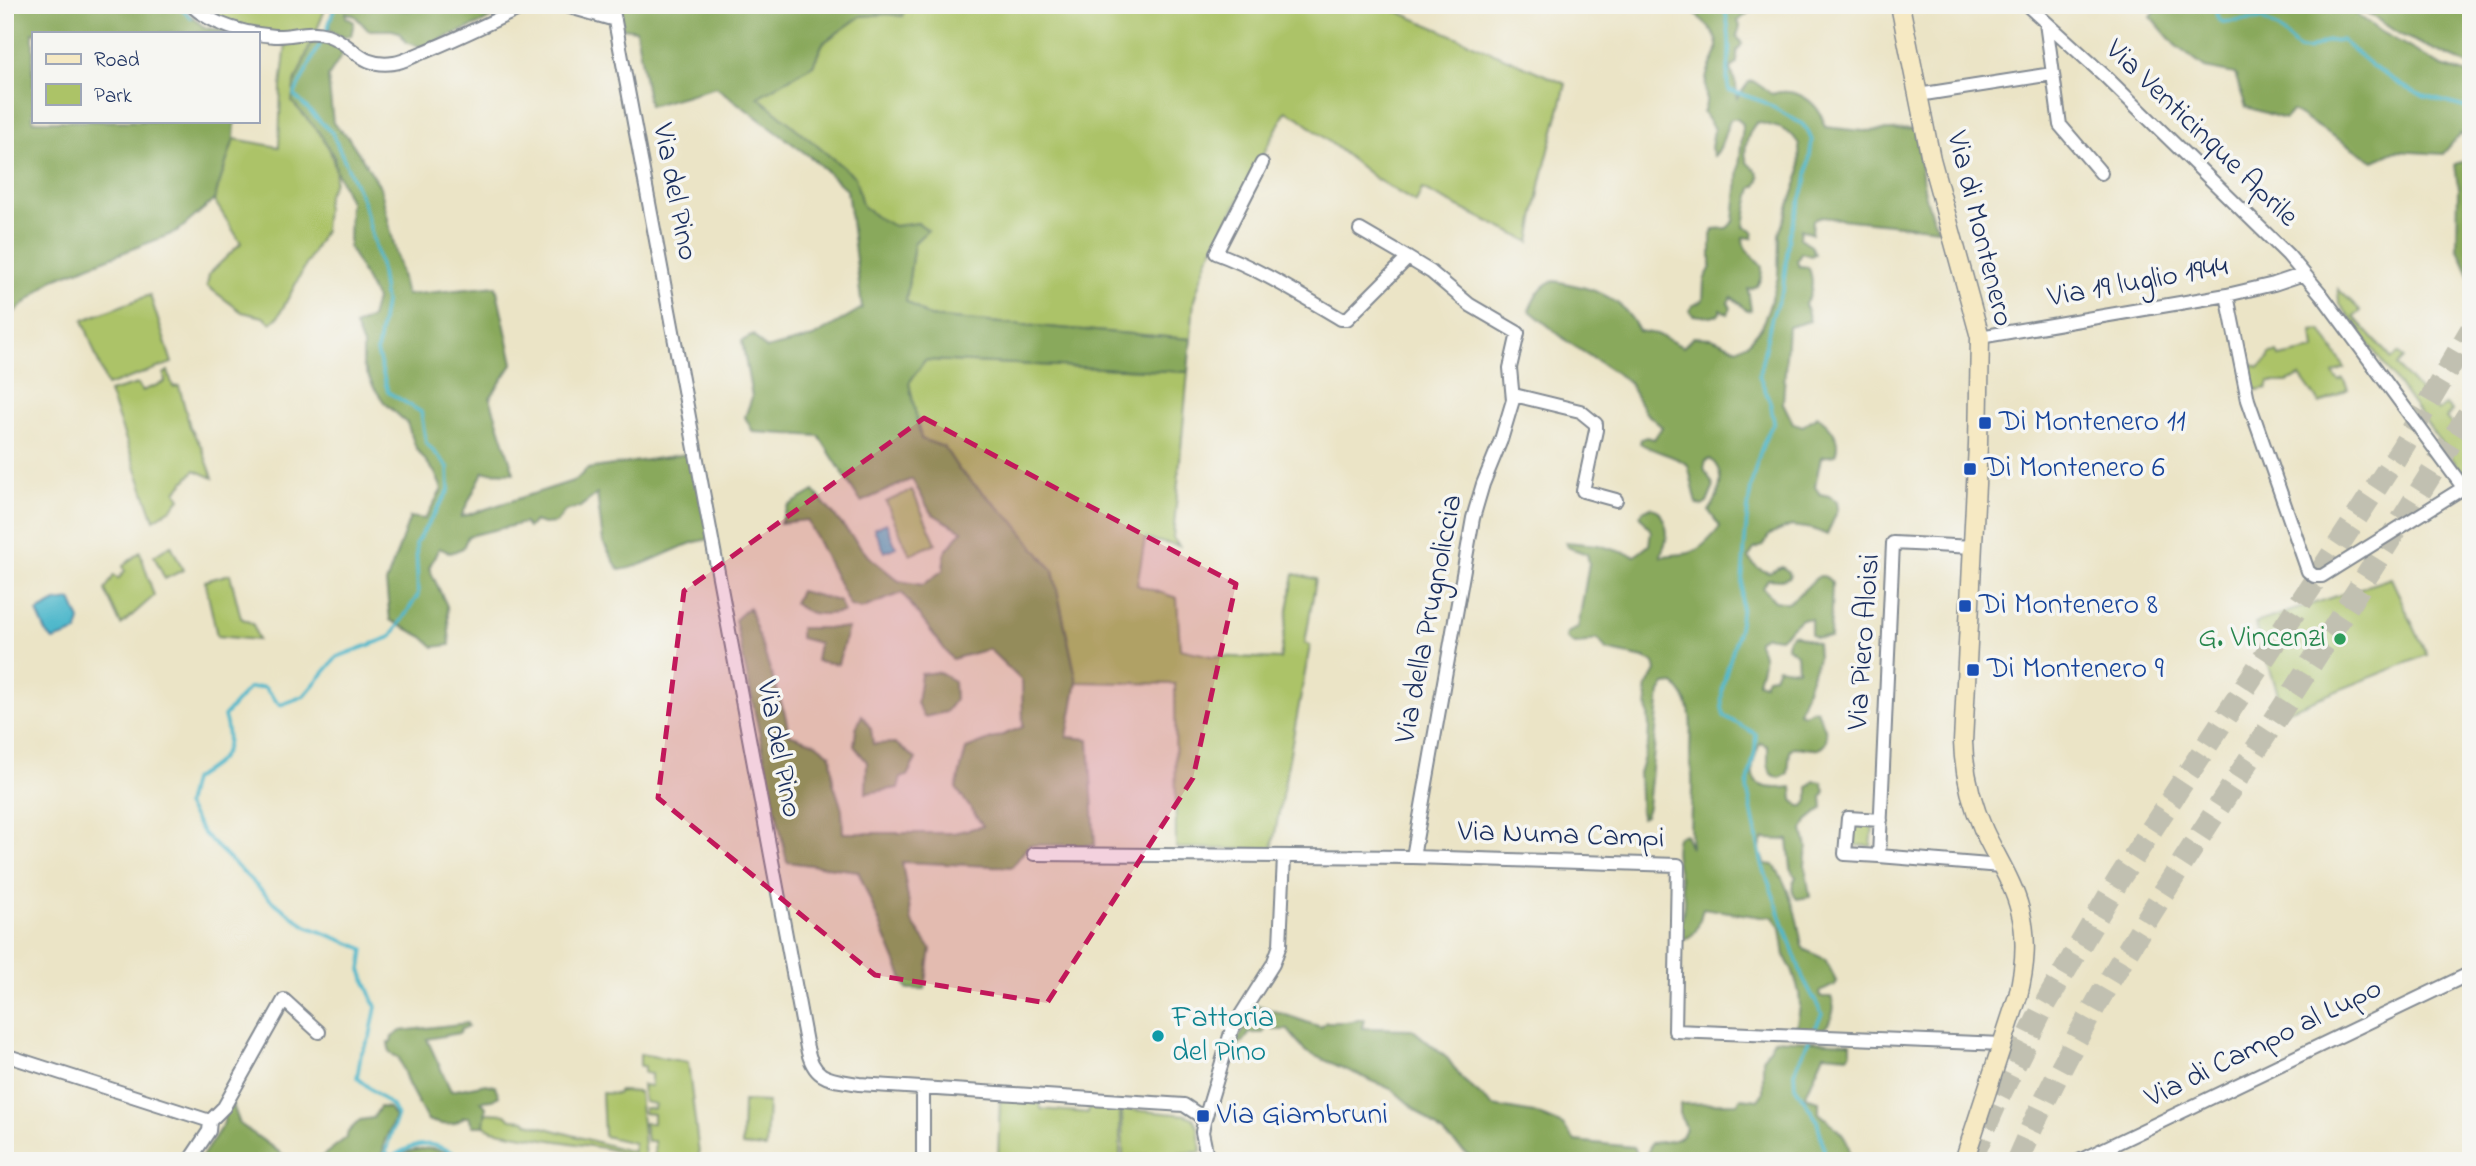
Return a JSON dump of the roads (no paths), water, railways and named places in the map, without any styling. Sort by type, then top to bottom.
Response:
[{"type":"street","points":[[191,5],[202,16],[254,32]]},
{"type":"street","points":[[259,33],[276,36],[316,31],[335,37],[360,58],[375,63],[396,63],[527,5]]},
{"type":"street","points":[[563,5],[615,20]]},
{"type":"street","name":"Via del Pino","points":[[612,5],[813,1068],[820,1075],[859,1084],[1170,1102],[1184,1105],[1204,1122]]},
{"type":"street","name":"Via di Montenero","points":[[1900,5],[1934,170],[1980,337],[1964,764],[1975,808],[2020,909],[2025,947],[2024,970],[2018,996],[1964,1161]]},
{"type":"street","name":"Via Venticinque Aprile","points":[[2027,5],[2105,76],[2304,274],[2467,493]]},
{"type":"street","points":[[2046,23],[2060,125],[2101,173]]},
{"type":"street","points":[[1918,95],[2052,74]]},
{"type":"street","points":[[1262,163],[1216,253],[1287,287],[1341,319],[1347,319],[1408,258]]},
{"type":"street","name":"Via della Prugnoliccia","points":[[1360,230],[1432,272],[1470,305],[1518,332],[1510,369],[1514,395],[1474,518],[1413,857]]},
{"type":"street","name":"Via 19 luglio 1944","points":[[1980,337],[2227,295],[2304,274]]},
{"type":"street","points":[[2227,295],[2248,400],[2308,571],[2314,576],[2322,576],[2467,493]]},
{"type":"street","points":[[1514,395],[1580,411],[1595,424],[1583,491],[1616,500]]},
{"type":"street","name":"Via Piero Aloisi","points":[[1879,856],[1893,543],[1973,547]]},
{"type":"street","points":[[1881,820],[1848,818],[1845,854],[2001,866]]},
{"type":"street","name":"Via Numa Campi","points":[[1034,854],[1413,857],[1678,865],[1675,1031],[2003,1044]]},
{"type":"street","points":[[1208,1161],[1202,1132],[1232,1029],[1273,964],[1280,945],[1284,857]]},
{"type":"street","name":"Via di Campo al Lupo","points":[[2079,1161],[2471,973]]},
{"type":"street","points":[[189,1161],[209,1132],[210,1122],[224,1107],[284,1000],[319,1032]]},
{"type":"street","points":[[5,1055],[210,1122]]},
{"type":"street","points":[[923,1088],[923,1161]]},
{"type":"water","points":[[886,523],[896,547],[885,552],[874,529]]},
{"type":"water","points":[[71,600],[80,620],[77,632],[53,640],[46,632],[37,612],[56,602]]},
{"type":"waterway","points":[[177,5],[191,18]]},
{"type":"waterway","points":[[336,5],[326,32],[294,95],[332,133],[363,201],[380,265],[385,302],[377,352],[388,392],[421,412],[426,443],[448,467],[449,490],[416,543],[418,595],[391,637],[337,657],[304,696],[280,705],[264,687],[249,688],[224,716],[227,748],[218,761],[192,780],[186,805],[203,833],[271,900],[306,926],[364,949],[361,970],[376,1007],[370,1037],[361,1054],[357,1078],[392,1106],[397,1116],[386,1153],[392,1157],[412,1147],[430,1145],[438,1146],[466,1161]]},
{"type":"waterway","points":[[1724,5],[1729,37],[1729,90],[1764,102],[1802,124],[1812,141],[1806,182],[1789,235],[1783,289],[1772,316],[1759,375],[1770,402],[1774,422],[1758,460],[1749,501],[1741,617],[1723,683],[1722,706],[1724,716],[1756,734],[1747,787],[1762,864],[1803,978],[1822,1014],[1813,1033]]},
{"type":"waterway","points":[[2214,5],[2218,19],[2223,22],[2261,19],[2276,27],[2299,49],[2308,50],[2328,41],[2341,40],[2372,66],[2401,85],[2423,96],[2471,109]]},
{"type":"waterway","points":[[1809,1040],[1794,1072],[1795,1086],[1817,1120],[1824,1149],[1817,1161]]},
{"type":"tunnel","points":[[1972,1157],[2043,1008],[2119,879],[2402,448],[2471,330]]},
{"type":"tunnel","points":[[2017,1161],[2068,1055],[2126,953],[2471,410]]},
{"type":"place","name":"Di Montenero 11","points":[[1985,423]]},
{"type":"place","name":"Di Montenero 6","points":[[1970,469]]},
{"type":"place","name":"Di Montenero 8","points":[[1965,606]]},
{"type":"place","name":"G. Vincenzi","points":[[2340,639]]},
{"type":"place","name":"Di Montenero 9","points":[[1973,670]]},
{"type":"place","name":"Fattoria del Pino","points":[[1158,1036]]},
{"type":"place","name":"Via Giambruni","points":[[1203,1116]]}]
